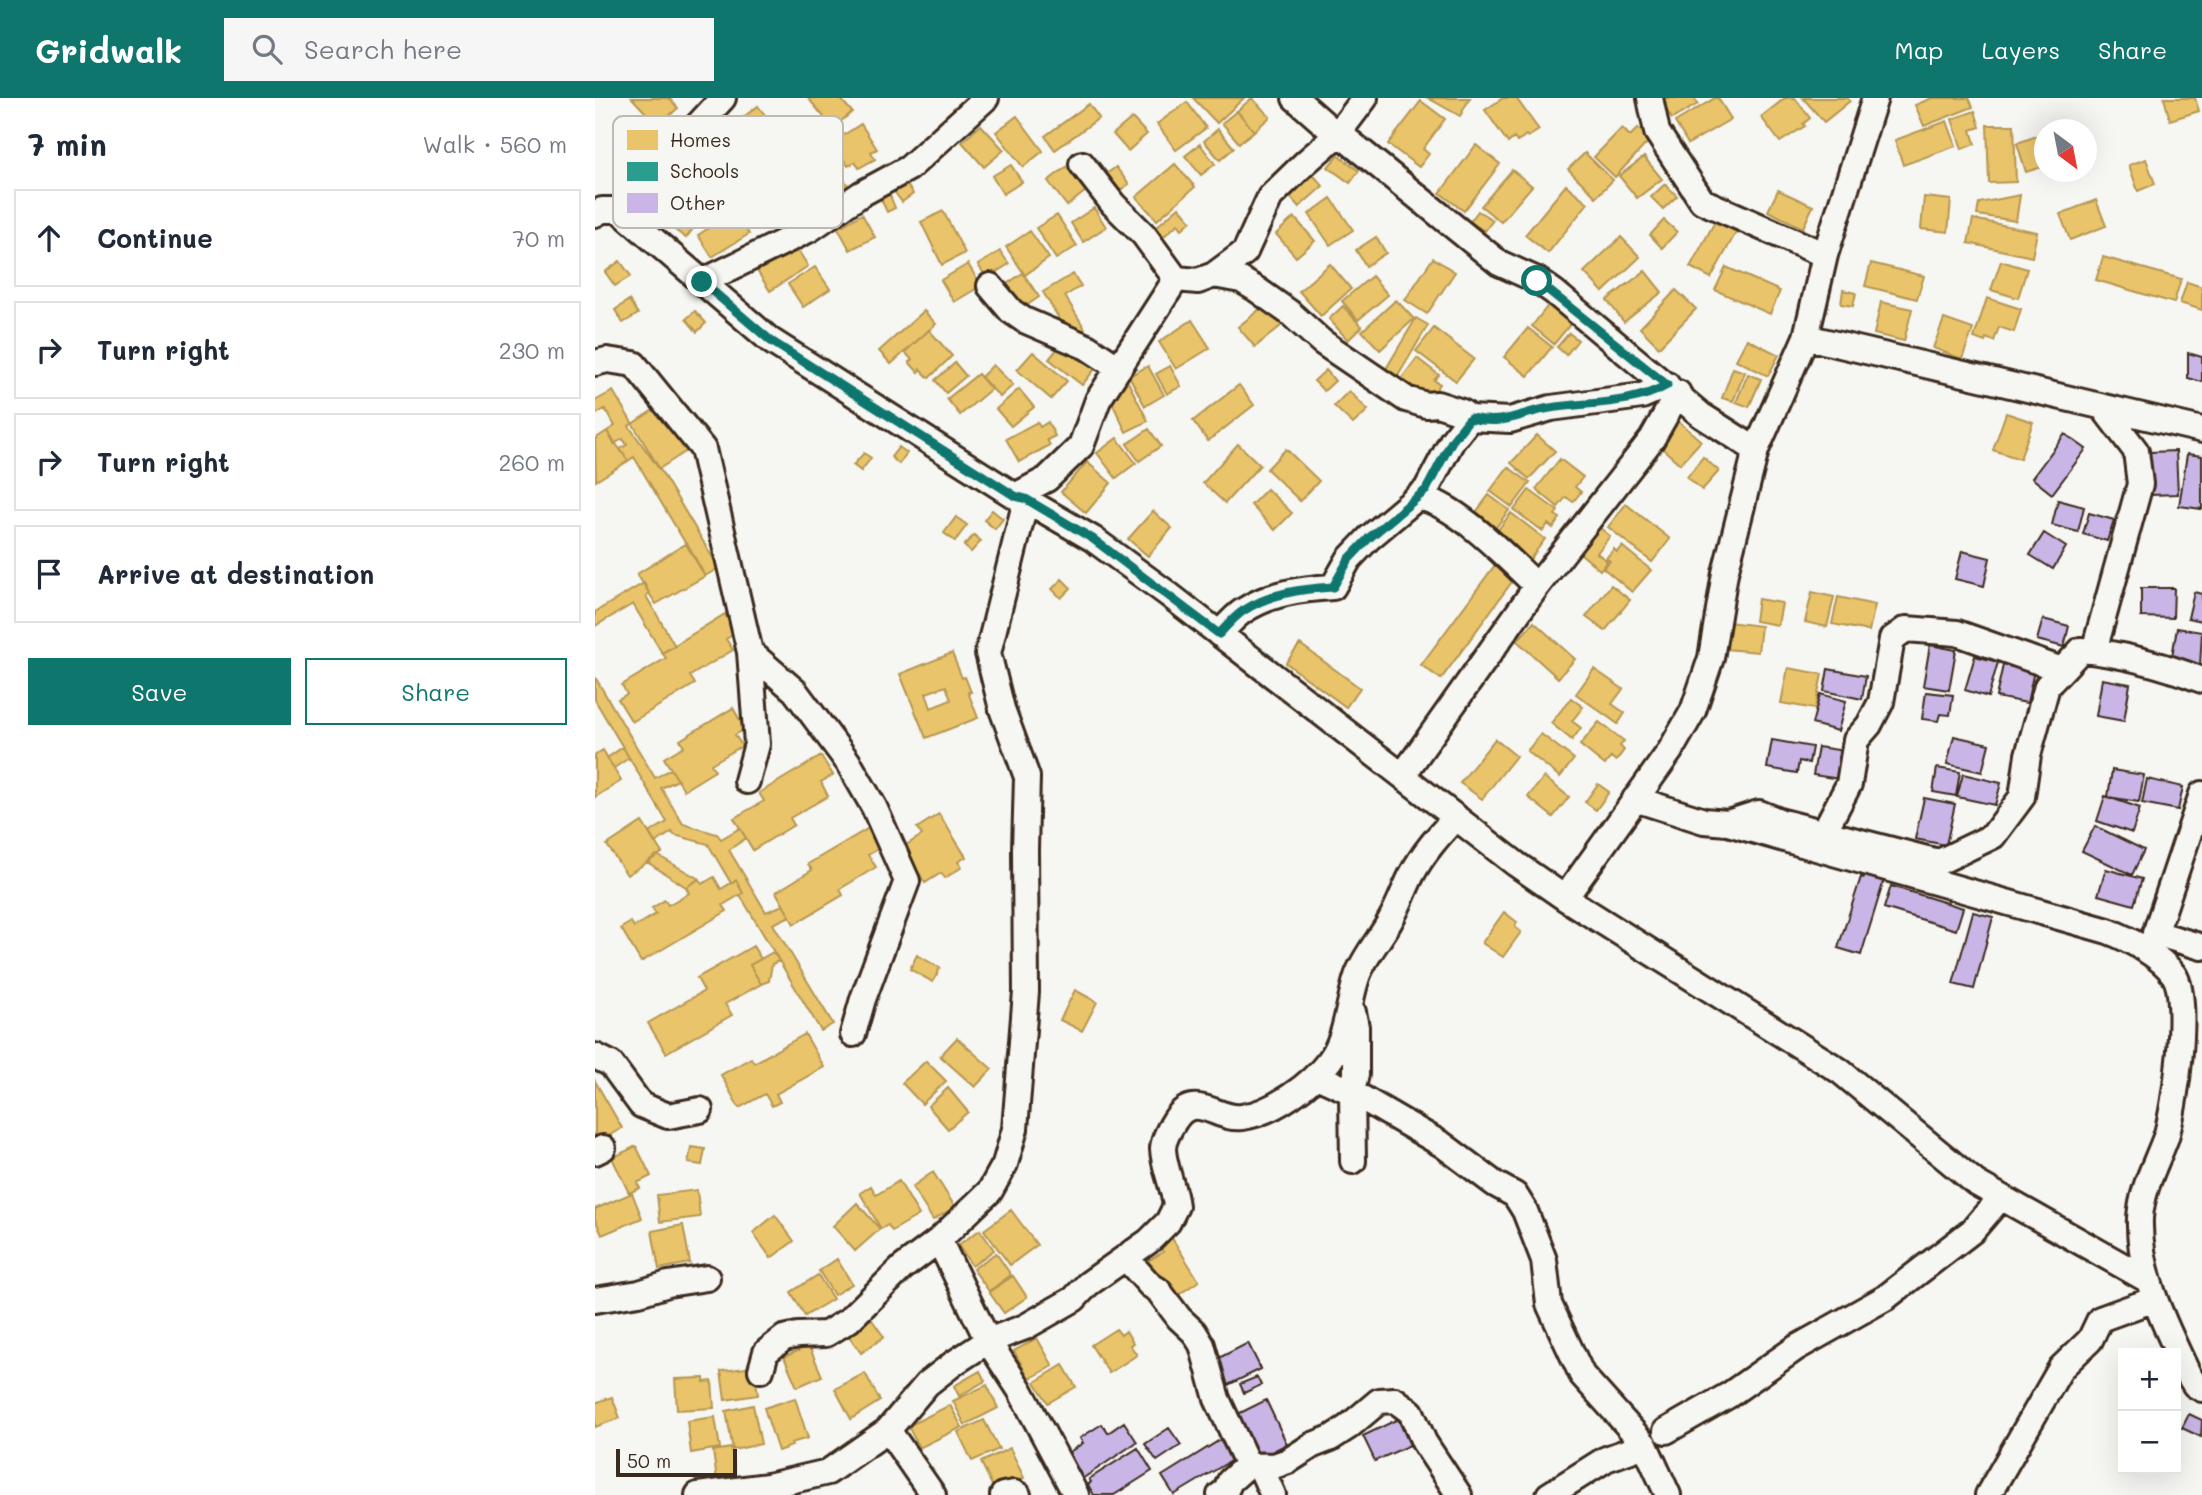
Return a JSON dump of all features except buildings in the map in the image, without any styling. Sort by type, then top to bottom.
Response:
[{"type":"street","points":[[704,116],[723,98]]},
{"type":"street","points":[[843,206],[909,168],[986,98]]},
{"type":"street","points":[[1295,98],[1337,135],[1346,139],[1499,263],[1554,292],[1702,415],[1756,450]]},
{"type":"street","points":[[1082,164],[1113,204],[1144,235],[1176,279],[1198,281],[1214,275],[1245,253],[1270,197],[1337,135],[1365,98]]},
{"type":"street","points":[[1650,98],[1657,132],[1702,201],[1825,255]]},
{"type":"street","points":[[1565,898],[1669,751],[1693,711],[1711,658],[1725,573],[1756,450],[1806,337],[1825,255],[1875,98]]},
{"type":"street","points":[[629,228],[702,282],[771,341],[1021,498],[1093,539],[1516,864],[1565,898],[1840,1070],[1976,1182],[2152,1290]]},
{"type":"street","points":[[702,282],[811,228]]},
{"type":"street","points":[[1214,275],[1241,280],[1256,289],[1290,313],[1322,342],[1406,399],[1426,405],[1437,404],[1462,412],[1470,418],[1510,420],[1551,408],[1643,396],[1672,389]]},
{"type":"street","points":[[761,1370],[766,1352],[784,1338],[826,1334],[849,1320],[902,1268],[939,1240],[990,1191],[1005,1164],[1015,1129],[1026,992],[1027,777],[1002,709],[988,653],[1021,498],[1047,479],[1081,446],[1098,400],[1176,279]]},
{"type":"street","points":[[990,286],[1011,311],[1024,320],[1087,347],[1119,368]]},
{"type":"street","points":[[1806,337],[2202,430]]},
{"type":"street","points":[[595,363],[607,360],[634,364],[702,449],[750,652],[757,744],[747,781]]},
{"type":"street","points":[[1403,775],[1537,586],[1652,439],[1672,389]]},
{"type":"street","points":[[2094,651],[2140,484],[2136,451],[2104,409]]},
{"type":"street","points":[[1219,634],[1241,612],[1266,599],[1293,590],[1333,587],[1349,559],[1369,538],[1426,490],[1452,441],[1470,418]]},
{"type":"street","points":[[1417,497],[1429,499],[1449,510],[1491,542],[1537,586]]},
{"type":"street","points":[[1824,832],[1850,784],[1856,740],[1869,725],[1881,702],[1892,639],[1906,629],[1957,633],[2062,670]]},
{"type":"street","points":[[1728,823],[1759,813],[1779,821],[1939,862],[1993,836],[2022,797],[2028,755],[2047,686],[2081,650],[2144,661],[2202,680]]},
{"type":"street","points":[[750,652],[795,691],[848,762],[874,807],[907,881],[863,999],[853,1034]]},
{"type":"street","points":[[2152,943],[2202,794]]},
{"type":"street","points":[[1635,799],[1704,821],[1728,823],[2108,931],[2131,940],[2202,947]]},
{"type":"street","points":[[698,1495],[768,1486],[828,1472],[888,1430],[927,1384],[988,1341],[1025,1327],[1059,1309],[1127,1261],[1168,1222],[1176,1206],[1163,1147],[1171,1126],[1181,1111],[1193,1106],[1241,1118],[1265,1110],[1294,1094],[1317,1076],[1333,1056],[1363,962],[1392,918],[1411,876],[1433,841],[1456,817]]},
{"type":"street","points":[[2152,943],[2175,975],[2182,1010],[2176,1093],[2166,1136],[2145,1190],[2140,1218],[2152,1290],[2187,1374],[2195,1385],[2202,1389]]},
{"type":"street","points":[[1350,1001],[1356,1027],[1356,1074],[1352,1092],[1353,1161]]},
{"type":"street","points":[[595,1056],[611,1064],[641,1105],[668,1116],[700,1110]]},
{"type":"street","points":[[1317,1076],[1352,1092],[1443,1145],[1495,1184],[1515,1195],[1525,1211],[1543,1260],[1549,1304],[1582,1375],[1645,1445],[1668,1495]]},
{"type":"street","points":[[1666,1431],[1729,1395],[1796,1348],[1885,1298],[1972,1231],[2001,1197]]},
{"type":"street","points":[[939,1240],[988,1341],[1020,1390],[1076,1495]]},
{"type":"street","points":[[1127,1261],[1158,1290],[1179,1318],[1194,1332],[1202,1345],[1217,1399],[1273,1495]]},
{"type":"street","points":[[595,1300],[707,1278]]},
{"type":"street","points":[[1988,1495],[2061,1368],[2091,1340],[2100,1319],[2152,1290]]},
{"type":"street","points":[[1220,1495],[1225,1492],[1230,1481],[1254,1465],[1274,1466],[1288,1461],[1348,1427],[1379,1401],[1395,1400],[1411,1412],[1424,1442],[1459,1495]]},
{"type":"street","points":[[888,1430],[933,1495]]},
{"type":"street","points":[[1549,1495],[1606,1459],[1645,1445]]},
{"type":"street","points":[[1003,1495],[1019,1495]]},
{"type":"route","points":[[702,282],[771,341],[1015,496],[1026,499],[1093,539],[1219,634],[1241,612],[1266,599],[1293,590],[1333,587],[1349,559],[1369,538],[1426,490],[1452,441],[1470,418],[1510,420],[1539,410],[1643,396],[1667,385],[1537,281]]}]
